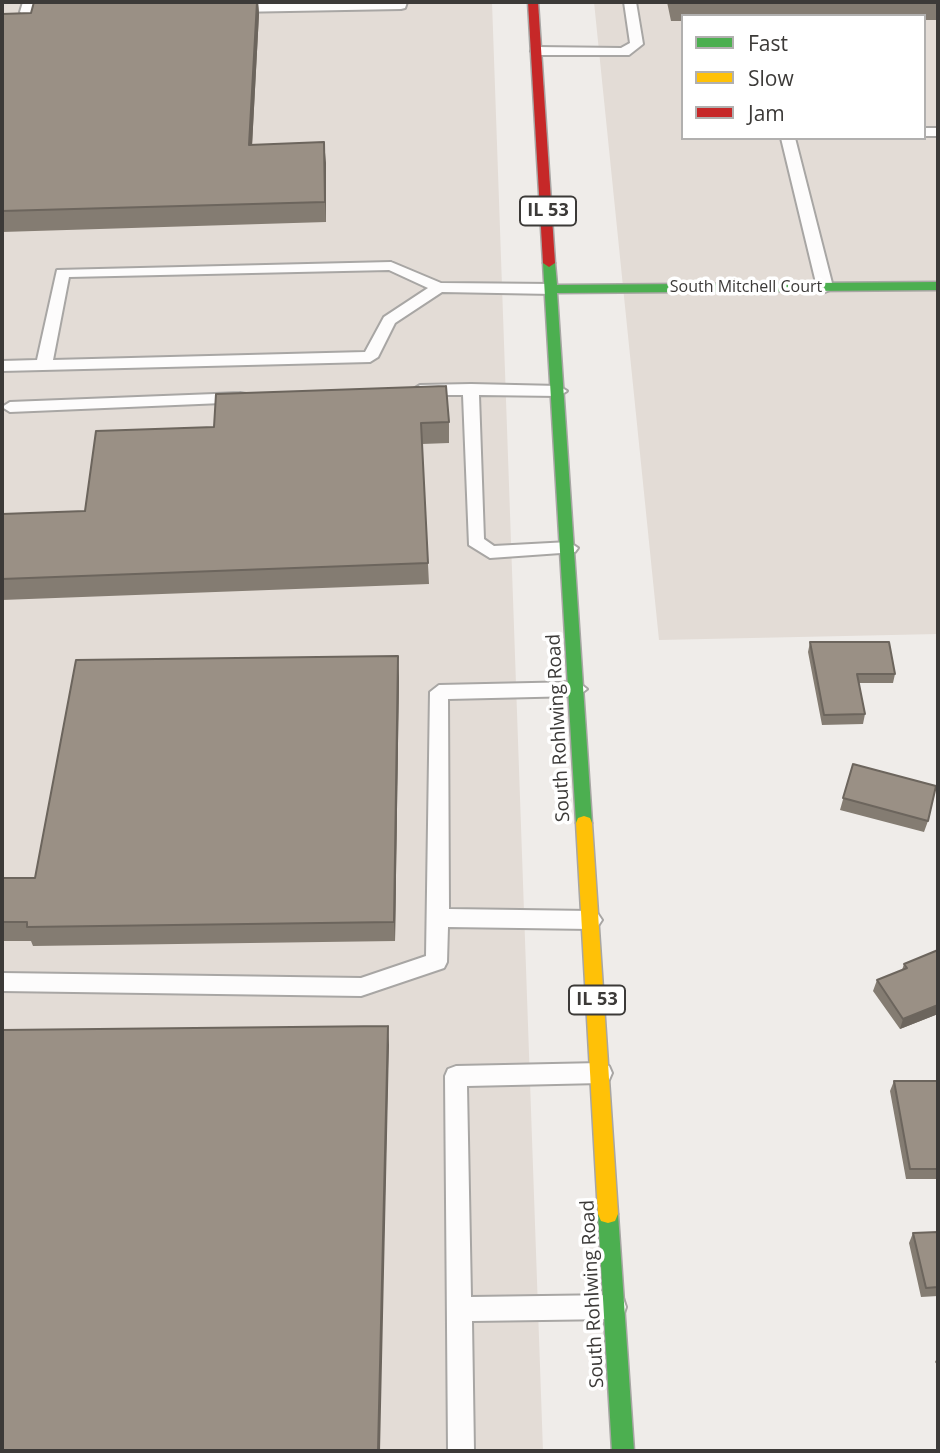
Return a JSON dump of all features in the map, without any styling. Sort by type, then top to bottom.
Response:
[{"type":"main road","name":"South Rohlwing Road","points":[[533,2],[578,689],[623,1451]]},
{"type":"main road","name":"South Mitchell Court","points":[[553,289],[938,285]]},
{"type":"lane","points":[[29,2],[26,12],[68,11]]},
{"type":"lane","points":[[220,8],[401,5],[401,2]]},
{"type":"lane","points":[[537,51],[624,52],[637,44],[630,2]]},
{"type":"lane","points":[[788,140],[825,287]]},
{"type":"lane","points":[[44,365],[62,273],[391,265],[439,287],[553,289]]},
{"type":"lane","points":[[2,366],[370,358],[389,320],[439,287]]},
{"type":"lane","points":[[471,389],[475,541],[490,552],[569,548]]},
{"type":"lane","points":[[398,391],[559,391]]},
{"type":"lane","points":[[10,407],[260,397]]},
{"type":"lane","points":[[2,982],[361,987],[436,962],[439,692],[578,689]]},
{"type":"lane","points":[[438,918],[592,920]]},
{"type":"lane","points":[[461,1451],[456,1076],[601,1073]]},
{"type":"lane","points":[[459,1309],[614,1307]]},
{"type":"shaded area","points":[[2,2],[492,2],[543,1451],[2,1451]]},
{"type":"shaded area","points":[[594,2],[938,2],[938,634],[659,640]]},
{"type":"building","points":[[34,2],[257,2],[249,145],[324,142],[325,202],[2,211],[2,14],[31,13]]},
{"type":"building","points":[[446,386],[449,422],[421,423],[428,563],[2,579],[2,514],[85,511],[96,431],[214,427],[216,394]]},
{"type":"building","points":[[810,642],[889,642],[895,674],[857,674],[865,714],[824,715]]},
{"type":"building","points":[[398,656],[394,922],[27,927],[27,922],[2,922],[2,878],[35,878],[76,660]]},
{"type":"building","points":[[853,764],[936,786],[928,821],[843,798]]},
{"type":"building","points":[[938,950],[938,1005],[903,1019],[877,980],[907,968],[904,964]]},
{"type":"building","points":[[388,1026],[378,1451],[2,1451],[2,1030]]},
{"type":"building","points":[[894,1081],[938,1081],[938,1169],[910,1169]]},
{"type":"building","points":[[938,1232],[938,1287],[926,1288],[913,1233]]},
{"type":"traffic: fast","points":[[549,263],[584,823]]},
{"type":"traffic: fast","points":[[553,289],[938,286]]},
{"type":"traffic: fast","points":[[608,1214],[623,1451]]},
{"type":"traffic: slow","points":[[584,823],[608,1214]]},
{"type":"traffic: jam","points":[[533,2],[549,263]]}]
